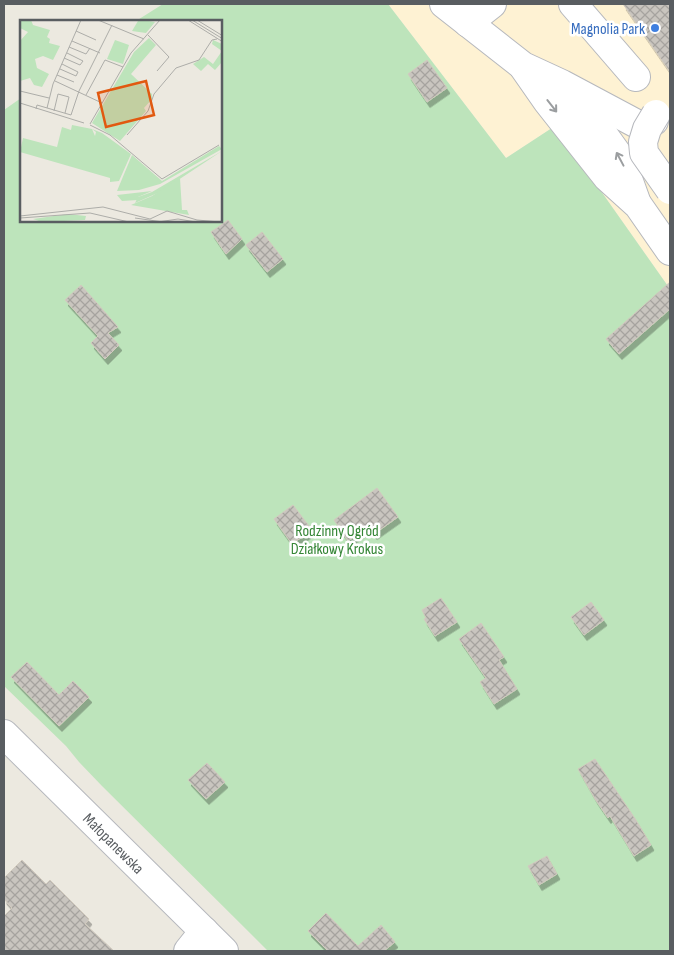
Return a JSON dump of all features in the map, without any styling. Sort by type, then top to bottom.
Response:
[{"type":"street","points":[[444,4],[523,66],[562,84],[637,124],[645,126],[655,118]]},
{"type":"street","points":[[468,23],[492,4]]},
{"type":"street","points":[[573,4],[636,77]]},
{"type":"street","points":[[523,66],[607,177],[642,210]]},
{"type":"street","points":[[562,84],[588,113],[621,159],[642,210],[670,251]]},
{"type":"street","points":[[642,210],[645,208],[645,164],[648,134],[655,118]]},
{"type":"street","points":[[655,118],[646,129],[643,142],[644,153],[670,190]]},
{"type":"street","name":"Małopanewska","points":[[4,734],[196,941],[224,951]]},
{"type":"shaded area","points":[[388,4],[670,4],[670,289],[555,126],[506,158]]},
{"type":"green space","name":"Rodzinny Ogród Działkowy Krokus","points":[[163,4],[388,4],[506,158],[555,126],[670,289],[670,951],[268,951],[102,786],[66,746],[4,686],[4,110],[20,99],[20,222],[222,222],[222,20],[138,20]]},
{"type":"building","name":"Magnolia Park","points":[[623,4],[670,4],[670,72]]},
{"type":"building","points":[[427,60],[447,88],[427,102],[408,74]]},
{"type":"building","points":[[228,220],[242,239],[226,254],[211,232]]},
{"type":"building","points":[[262,232],[283,259],[267,272],[246,245]]},
{"type":"building","points":[[670,282],[670,309],[619,354],[606,339]]},
{"type":"building","points":[[81,285],[118,327],[108,333],[119,345],[105,359],[91,343],[98,336],[65,300]]},
{"type":"building","points":[[377,488],[398,517],[374,534],[369,527],[348,541],[334,520]]},
{"type":"building","points":[[293,505],[312,530],[292,544],[274,519]]},
{"type":"building","points":[[441,598],[457,622],[435,636],[424,619],[426,618],[422,610]]},
{"type":"building","points":[[591,602],[604,620],[584,635],[571,617]]},
{"type":"building","points":[[481,623],[504,657],[499,660],[517,689],[494,704],[480,682],[486,678],[459,639]]},
{"type":"building","points":[[27,662],[59,695],[73,681],[89,697],[59,726],[11,677]]},
{"type":"building","points":[[595,759],[651,845],[634,856],[610,816],[608,818],[595,799],[578,769]]},
{"type":"building","points":[[207,763],[225,782],[206,799],[188,780]]},
{"type":"building","points":[[547,856],[557,874],[539,885],[528,866]]},
{"type":"building","points":[[22,860],[46,884],[50,880],[89,919],[85,924],[114,951],[4,951],[4,916],[12,908],[4,899],[4,878]]},
{"type":"building","points":[[326,913],[358,946],[381,925],[395,942],[384,951],[328,951],[308,931]]},
{"type":"place","name":"Magnolia Park","points":[[655,28]]}]
